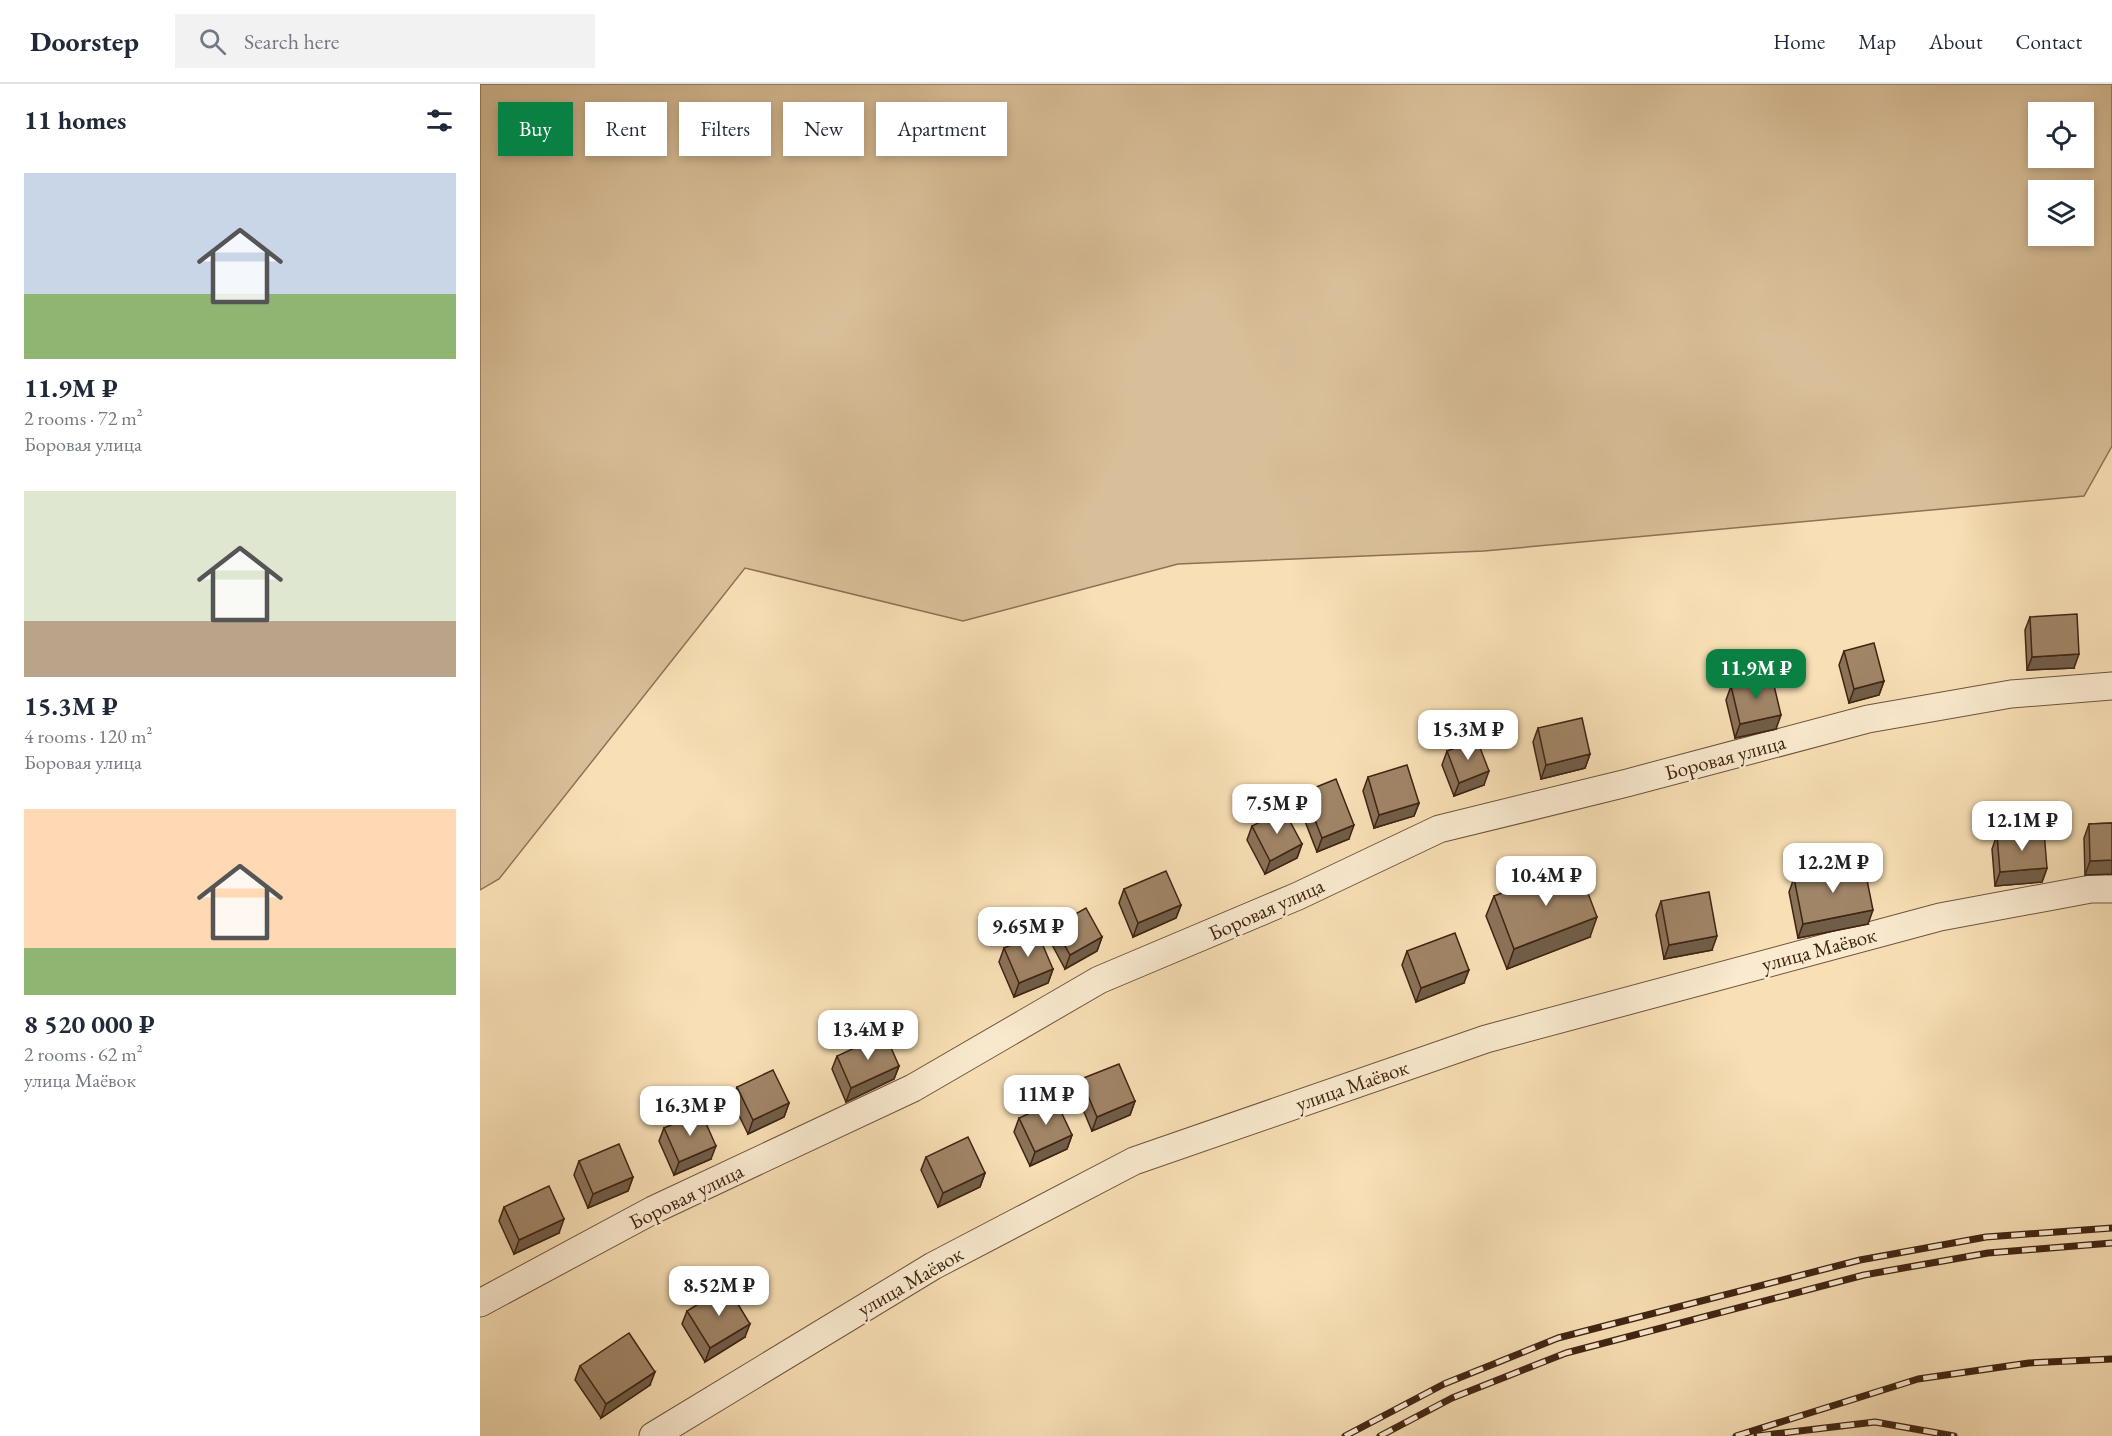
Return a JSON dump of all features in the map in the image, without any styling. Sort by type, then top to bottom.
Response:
[{"type":"street","name":"Боровая улица","points":[[480,1304],[653,1210],[913,1088],[1099,980],[1298,896],[1438,829],[1627,783],[1868,720],[2012,694],[2112,686]]},
{"type":"street","name":"улица Маёвок","points":[[653,1436],[933,1266],[1134,1161],[1486,1038],[1940,917],[2091,889],[2112,889]]},
{"type":"shaded area","points":[[480,84],[2112,84],[2112,446],[2084,496],[1484,551],[1178,564],[963,621],[745,568],[499,879],[480,890]]},
{"type":"building","points":[[2077,614],[2079,654],[2032,657],[2030,617]]},
{"type":"building","points":[[1874,643],[1884,681],[1854,689],[1844,651]]},
{"type":"building","points":[[1772,677],[1781,715],[1740,724],[1731,686]]},
{"type":"building","points":[[1582,718],[1590,754],[1546,765],[1538,728]]},
{"type":"building","points":[[1477,740],[1489,771],[1459,783],[1447,751]]},
{"type":"building","points":[[1407,765],[1419,803],[1379,815],[1368,777]]},
{"type":"building","points":[[1336,779],[1354,825],[1322,838],[1304,792]]},
{"type":"building","points":[[1284,810],[1302,844],[1270,861],[1252,826]]},
{"type":"building","points":[[2112,823],[2112,860],[2090,861],[2089,824]]},
{"type":"building","points":[[2044,831],[2047,868],[2000,872],[1997,835]]},
{"type":"building","points":[[1577,864],[1597,917],[1514,949],[1494,896]]},
{"type":"building","points":[[1864,865],[1873,910],[1803,924],[1794,878]]},
{"type":"building","points":[[1166,871],[1181,905],[1138,923],[1124,889]]},
{"type":"building","points":[[1709,892],[1717,936],[1669,945],[1661,901]]},
{"type":"building","points":[[1086,908],[1102,937],[1070,955],[1054,926]]},
{"type":"building","points":[[1455,933],[1469,970],[1421,988],[1407,951]]},
{"type":"building","points":[[1038,934],[1053,969],[1019,983],[1004,948]]},
{"type":"building","points":[[885,1034],[899,1066],[851,1088],[837,1056]]},
{"type":"building","points":[[1119,1064],[1135,1101],[1097,1117],[1081,1079]]},
{"type":"building","points":[[773,1070],[789,1103],[753,1120],[737,1087]]},
{"type":"building","points":[[1056,1101],[1072,1135],[1035,1152],[1019,1118]]},
{"type":"building","points":[[701,1112],[716,1146],[679,1162],[664,1128]]},
{"type":"building","points":[[968,1137],[985,1173],[943,1193],[926,1157]]},
{"type":"building","points":[[619,1144],[633,1177],[593,1194],[579,1161]]},
{"type":"building","points":[[549,1186],[564,1219],[519,1240],[504,1207]]},
{"type":"building","points":[[727,1286],[750,1324],[710,1348],[687,1311]]},
{"type":"building","points":[[629,1333],[655,1372],[606,1404],[580,1366]]},
{"type":"railway","points":[[1345,1436],[1444,1384],[1558,1338],[1860,1260],[1986,1237],[2112,1228]]},
{"type":"railway","points":[[1380,1436],[1452,1398],[1566,1353],[1864,1275],[1988,1253],[2112,1243]]},
{"type":"railway","points":[[1736,1436],[1918,1379],[2029,1363],[2112,1359]]},
{"type":"railway","points":[[1757,1436],[1875,1422],[1954,1436]]}]
